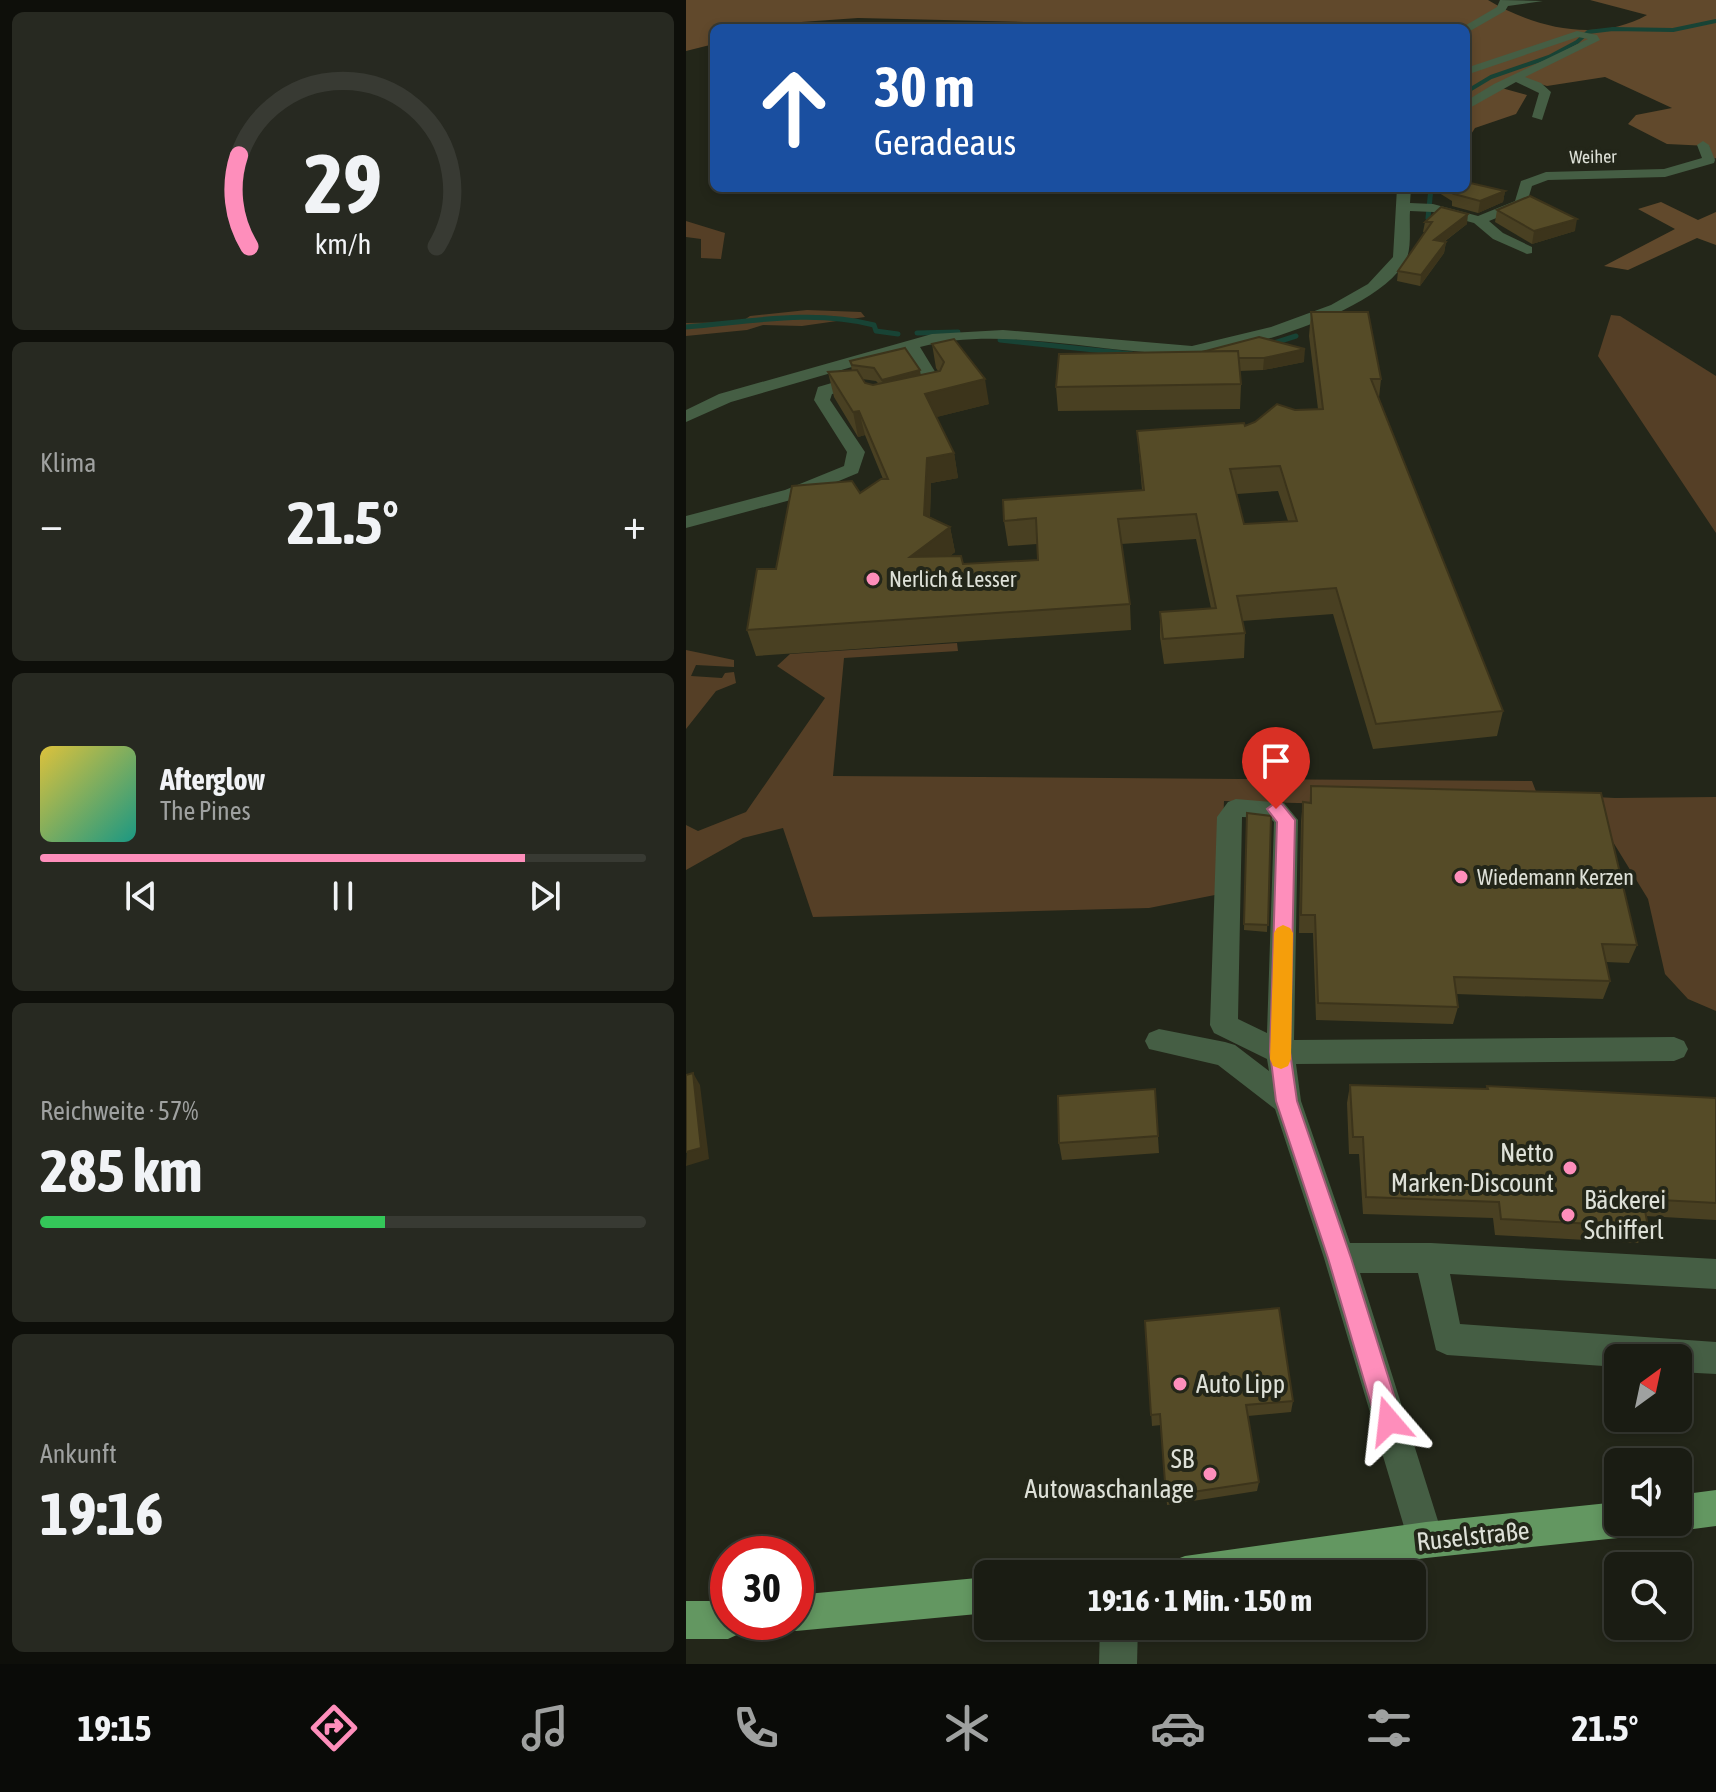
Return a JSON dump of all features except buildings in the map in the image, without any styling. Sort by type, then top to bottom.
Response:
[{"type":"main road","points":[[1692,1511],[1716,1508]]},
{"type":"main road","name":"Ruselstraße","points":[[1284,1560],[1426,1540],[1604,1521]]},
{"type":"main road","points":[[814,1611],[974,1596]]},
{"type":"main road","points":[[686,1620],[710,1620]]},
{"type":"street","points":[[1470,26],[1503,4],[1538,1]]},
{"type":"street","points":[[1470,71],[1577,34],[1595,40],[1515,78],[1470,104]]},
{"type":"street","points":[[1515,78],[1537,85],[1545,92],[1538,117]]},
{"type":"street","name":"Weiher","points":[[1479,220],[1521,203],[1526,184],[1546,176],[1665,173],[1709,160],[1703,145]]},
{"type":"street","points":[[686,417],[725,398],[911,345],[957,336],[1003,335],[1192,351],[1276,331],[1347,302],[1373,287],[1400,258],[1404,192]]},
{"type":"street","points":[[1402,207],[1426,208],[1479,220],[1498,236],[1527,250]]},
{"type":"street","points":[[908,395],[937,388],[911,345]]},
{"type":"street","points":[[686,522],[766,502],[831,480],[852,469],[856,452],[822,400],[824,391],[852,385],[870,388],[874,395]]},
{"type":"street","points":[[686,496],[686,514]]},
{"type":"street","points":[[1426,1540],[1340,1258],[1287,1101],[1280,1052],[1286,820],[1276,809],[1236,808],[1229,817],[1224,1025],[1280,1052],[1674,1049]]},
{"type":"street","points":[[1159,1041],[1225,1054],[1287,1101]]},
{"type":"street","points":[[1340,1258],[1431,1258],[1716,1274]]},
{"type":"street","points":[[1431,1258],[1447,1339],[1716,1358]]},
{"type":"street","points":[[1118,1664],[1119,1640]]},
{"type":"shaded area","points":[[686,0],[1488,0],[1526,18],[1587,30],[1628,24],[1647,15],[1590,0],[1716,0],[1716,158],[1713,159],[1709,146],[1667,144],[1628,124],[1636,115],[1672,108],[1605,77],[1547,86],[1520,78],[1498,87],[1527,95],[1516,114],[1475,128],[1470,136],[1470,24],[1019,24],[1024,22],[858,18],[772,24],[710,24],[710,45],[686,51]]},
{"type":"shaded area","points":[[1661,202],[1698,220],[1716,212],[1716,245],[1697,238],[1628,270],[1604,266],[1675,229],[1638,209]]},
{"type":"shaded area","points":[[686,221],[725,233],[721,259],[701,258],[701,239],[686,237]]},
{"type":"shaded area","points":[[807,310],[861,312],[865,317],[802,326],[763,325],[747,330],[686,336],[686,323],[741,322],[750,316]]},
{"type":"shaded area","points":[[1611,315],[1620,316],[1716,376],[1716,533],[1598,356]]},
{"type":"shaded area","points":[[957,643],[958,651],[844,658],[833,776],[1532,781],[1537,794],[1615,798],[1716,797],[1716,1011],[1688,999],[1665,974],[1648,899],[1594,811],[1224,801],[1220,894],[1149,908],[813,917],[783,828],[743,838],[686,870],[686,825],[698,831],[746,812],[825,698],[777,666],[790,654]]},
{"type":"shaded area","points":[[686,650],[734,660],[734,667],[696,665],[691,676],[722,678],[725,673],[734,672],[736,683],[716,691],[686,729]]},
{"type":"waterway","points":[[1470,90],[1491,77],[1549,57],[1577,42],[1588,32],[1613,29],[1673,30],[1716,21]]},
{"type":"waterway","points":[[1428,218],[1431,192]]},
{"type":"waterway","points":[[686,327],[804,317],[851,320],[874,325],[876,331],[898,334]]},
{"type":"waterway","points":[[917,333],[958,332]]},
{"type":"waterway","points":[[1271,344],[1296,336]]},
{"type":"waterway","points":[[1000,340],[1132,354]]},
{"type":"slow traffic","points":[[1281,1059],[1283,933]]},
{"type":"place","name":"Nerlich & Lesser","points":[[873,579]]},
{"type":"place","name":"Wiedemann Kerzen","points":[[1461,877]]},
{"type":"place","name":"Netto Marken-Discount","points":[[1570,1168]]},
{"type":"place","name":"Bäckerei Schifferl","points":[[1568,1215]]},
{"type":"place","name":"Auto Lipp","points":[[1180,1384]]},
{"type":"place","name":"SB Autowaschanlage","points":[[1210,1474]]},
{"type":"route","points":[[1276,809],[1286,820],[1280,1052],[1287,1101],[1340,1258],[1389,1421]]}]
